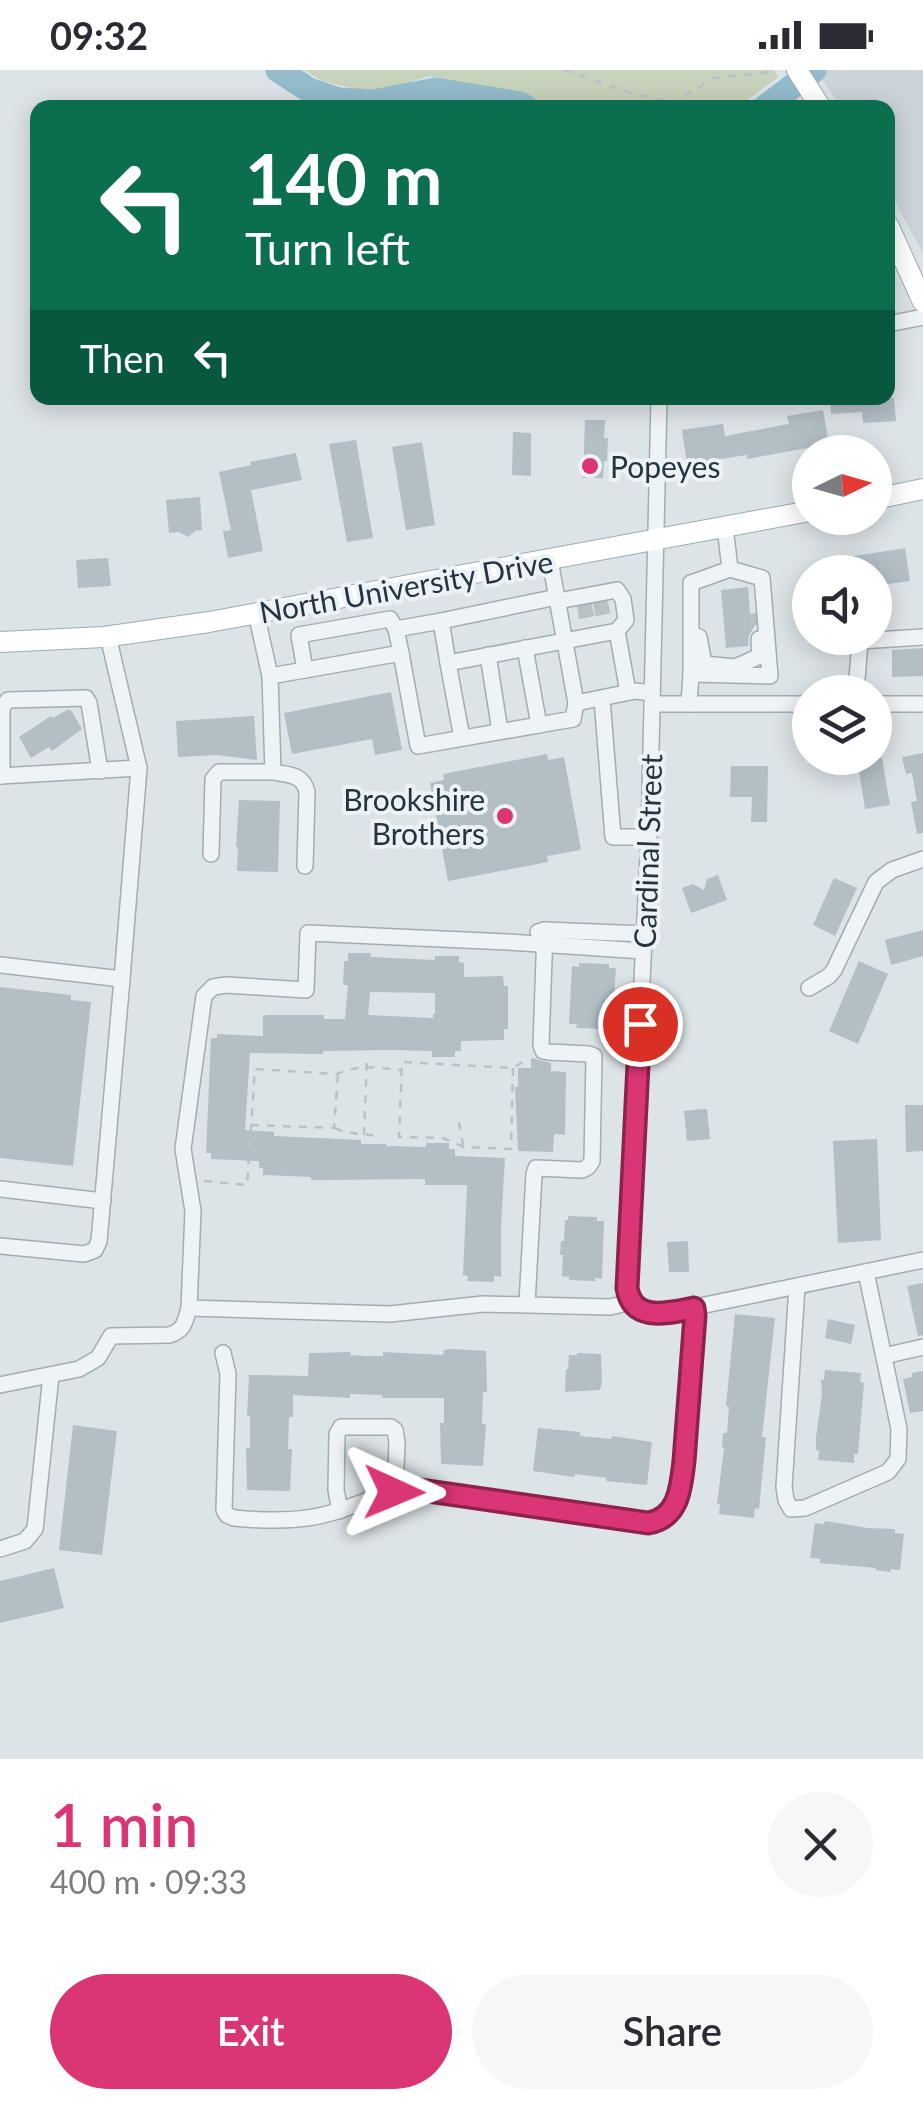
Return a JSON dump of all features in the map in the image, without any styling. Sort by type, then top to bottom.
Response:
[{"type":"main road","points":[[797,70],[816,100]]},
{"type":"main road","points":[[895,240],[923,302]]},
{"type":"main road","points":[[892,495],[923,489]]},
{"type":"main road","name":"North University Drive","points":[[0,642],[108,636],[256,613],[792,514]]},
{"type":"street","points":[[895,323],[923,317]]},
{"type":"street","name":"Cardinal Street","points":[[631,1302],[627,1288],[649,837],[659,405]]},
{"type":"street","points":[[725,527],[730,569]]},
{"type":"street","points":[[305,670],[299,635],[390,619],[396,629],[418,746],[573,719],[576,703],[550,560]]},
{"type":"street","points":[[689,704],[690,583],[730,569],[762,578],[771,704]]},
{"type":"street","points":[[691,633],[699,637],[704,664],[735,667],[760,656],[756,602],[763,592]]},
{"type":"street","points":[[396,629],[557,598],[597,614],[628,692]]},
{"type":"street","points":[[256,613],[270,676],[273,772]]},
{"type":"street","points":[[448,664],[565,640],[597,614]]},
{"type":"street","points":[[441,621],[462,738]]},
{"type":"street","points":[[0,1246],[84,1254],[94,1250],[99,1241],[139,768],[108,636]]},
{"type":"street","points":[[857,675],[860,640],[923,637]]},
{"type":"street","points":[[525,648],[538,725]]},
{"type":"street","points":[[270,676],[401,653]]},
{"type":"street","points":[[488,656],[500,731]]},
{"type":"street","points":[[691,674],[770,676]]},
{"type":"street","points":[[576,703],[634,690],[652,698],[689,704],[792,704]]},
{"type":"street","points":[[100,770],[86,698],[8,700],[2,707],[1,776],[139,768]]},
{"type":"street","points":[[602,698],[613,837],[649,837]]},
{"type":"street","points":[[892,704],[923,704]]},
{"type":"street","points":[[93,726],[128,720]]},
{"type":"street","points":[[211,854],[214,779],[219,772],[273,772],[298,776],[305,782],[305,866]]},
{"type":"street","points":[[809,988],[834,970],[876,882],[892,870],[923,859]]},
{"type":"street","points":[[0,1384],[79,1369],[103,1352],[111,1336],[176,1333],[185,1323],[193,1211],[183,1150],[202,1003],[208,991],[226,985],[306,990],[308,933],[508,942],[644,934]]},
{"type":"street","points":[[545,937],[643,952]]},
{"type":"street","points":[[527,1304],[536,1168],[582,1170],[592,1160],[594,1056],[542,1051],[540,1045],[545,937]]},
{"type":"street","points":[[0,965],[122,979]]},
{"type":"street","points":[[0,1190],[103,1201]]},
{"type":"street","points":[[189,1308],[390,1314],[483,1304],[610,1306],[631,1302],[649,1314],[923,1260]]},
{"type":"street","points":[[797,1286],[784,1486],[791,1509],[799,1510],[888,1472],[899,1452],[899,1429],[866,1272]]},
{"type":"street","points":[[223,1353],[228,1374],[224,1498],[227,1516],[313,1518],[394,1492],[421,1490],[648,1523],[662,1520],[674,1508],[682,1482],[696,1328],[694,1308]]},
{"type":"street","points":[[884,1356],[923,1347]]},
{"type":"street","points":[[0,1549],[25,1541],[35,1529],[51,1375]]},
{"type":"street","points":[[340,1510],[336,1490],[337,1434],[345,1425],[395,1430],[394,1492]]},
{"type":"path","points":[[564,70],[661,100]]},
{"type":"path","points":[[678,100],[714,78],[770,70]]},
{"type":"path","points":[[513,1068],[511,1149],[464,1147],[443,1138],[399,1137],[402,1062],[513,1068],[542,1051]]},
{"type":"path","points":[[364,1135],[367,1057]]},
{"type":"path","points":[[195,1180],[247,1185],[254,1069],[338,1074],[366,1066],[402,1070]]},
{"type":"path","points":[[334,1128],[338,1074]]},
{"type":"path","points":[[459,1122],[464,1147]]},
{"type":"path","points":[[251,1125],[334,1128],[378,1136]]},
{"type":"shaded area","points":[[816,70],[923,70],[923,254],[895,201],[895,100],[835,100]]},
{"type":"green space","points":[[304,70],[774,70],[778,77],[747,100],[529,100],[429,76],[388,90],[360,90],[322,81]]},
{"type":"building","points":[[830,405],[895,405],[896,421],[863,423],[862,412],[831,414]]},
{"type":"building","points":[[823,410],[827,435],[792,435],[792,451],[687,464],[682,430],[723,424],[725,436],[789,424],[787,416]]},
{"type":"building","points":[[585,420],[605,420],[604,438],[608,438],[603,478],[583,478]]},
{"type":"building","points":[[513,432],[531,433],[531,476],[512,475]]},
{"type":"building","points":[[356,440],[373,538],[347,542],[329,444]]},
{"type":"building","points":[[422,442],[435,525],[406,530],[392,447]]},
{"type":"building","points":[[296,453],[302,480],[251,490],[263,551],[228,558],[223,531],[231,530],[219,472]]},
{"type":"building","points":[[200,497],[202,530],[188,537],[179,532],[169,533],[166,500]]},
{"type":"building","points":[[905,548],[910,581],[892,584],[892,555],[861,555]]},
{"type":"building","points":[[108,558],[111,586],[78,588],[76,560]]},
{"type":"building","points":[[748,587],[755,625],[748,646],[726,648],[721,590]]},
{"type":"building","points":[[923,648],[923,676],[892,677],[892,650]]},
{"type":"building","points":[[391,692],[402,750],[375,755],[372,739],[292,754],[284,713]]},
{"type":"building","points":[[71,710],[82,729],[52,751],[49,747],[31,758],[19,737]]},
{"type":"building","points":[[254,716],[257,760],[217,755],[178,757],[176,721]]},
{"type":"building","points":[[923,753],[923,800],[917,801],[912,773],[906,774],[902,757]]},
{"type":"building","name":"Brookshire Brothers","points":[[547,754],[548,760],[564,757],[581,850],[547,856],[548,862],[448,881],[430,783],[444,780],[443,774]]},
{"type":"building","points":[[731,766],[768,766],[767,822],[751,822],[752,797],[730,797]]},
{"type":"building","points":[[860,775],[885,775],[890,805],[865,809]]},
{"type":"building","points":[[239,800],[280,801],[278,872],[237,871]]},
{"type":"building","points":[[923,800],[923,833],[917,834],[911,802]]},
{"type":"building","points":[[718,875],[727,900],[691,913],[682,888],[693,884],[704,890],[707,879]]},
{"type":"building","points":[[834,878],[857,888],[835,936],[813,925]]},
{"type":"building","points":[[923,930],[923,956],[891,965],[885,940]]},
{"type":"building","points":[[348,953],[435,960],[435,956],[459,956],[459,962],[464,963],[464,977],[503,976],[504,986],[508,986],[508,1029],[504,1029],[504,1040],[461,1041],[461,1051],[455,1051],[455,1057],[432,1057],[432,1051],[392,1050],[250,1053],[245,1130],[274,1132],[274,1136],[361,1140],[361,1144],[386,1146],[449,1143],[455,1156],[505,1158],[501,1277],[494,1276],[494,1282],[467,1281],[468,1276],[463,1275],[467,1185],[425,1185],[425,1179],[311,1180],[263,1175],[259,1161],[211,1159],[211,1153],[206,1153],[211,1038],[217,1038],[217,1034],[263,1036],[263,1016],[267,1015],[345,1019],[348,985],[343,985],[344,961],[348,961]],"holes":[[[370,992],[435,993],[433,1018],[368,1015]]]},
{"type":"building","points":[[859,961],[888,974],[858,1044],[829,1031]]},
{"type":"building","points":[[579,963],[609,964],[609,968],[616,968],[612,1026],[606,1029],[576,1028],[577,1024],[569,1024],[572,966],[579,967]]},
{"type":"building","points":[[0,987],[71,995],[71,1000],[91,1002],[73,1166],[0,1158]]},
{"type":"building","points":[[531,1058],[551,1063],[551,1071],[566,1072],[565,1135],[554,1134],[553,1152],[518,1151],[515,1087],[518,1068],[531,1068]]},
{"type":"building","points":[[905,1105],[923,1105],[923,1151],[906,1152]]},
{"type":"building","points":[[707,1109],[710,1139],[687,1141],[684,1111]]},
{"type":"building","points":[[877,1139],[881,1240],[838,1243],[833,1141]]},
{"type":"building","points":[[568,1216],[604,1221],[602,1279],[569,1280],[562,1276],[561,1241]]},
{"type":"building","points":[[688,1241],[689,1272],[669,1272],[667,1242]]},
{"type":"building","points":[[923,1283],[923,1335],[918,1336],[907,1286]]},
{"type":"building","points":[[735,1314],[775,1318],[762,1437],[766,1437],[759,1509],[755,1508],[754,1518],[719,1514],[717,1504],[723,1433],[727,1433]]},
{"type":"building","points":[[828,1319],[855,1325],[851,1344],[825,1338]]},
{"type":"building","points":[[444,1350],[486,1351],[483,1466],[441,1464],[444,1398],[293,1395],[288,1449],[292,1449],[290,1491],[247,1490],[249,1375],[308,1376],[309,1353],[443,1355]]},
{"type":"building","points":[[601,1354],[600,1390],[565,1392],[569,1355]]},
{"type":"building","points":[[825,1370],[861,1373],[860,1382],[864,1383],[854,1463],[818,1460],[816,1437]]},
{"type":"building","points":[[923,1371],[923,1411],[910,1413],[903,1379]]},
{"type":"building","points":[[73,1425],[117,1431],[102,1555],[59,1550]]},
{"type":"building","points":[[538,1428],[652,1442],[647,1485],[533,1471]]},
{"type":"building","points":[[815,1523],[895,1529],[895,1533],[904,1534],[900,1570],[820,1563],[820,1559],[810,1558]]},
{"type":"building","points":[[54,1568],[64,1608],[0,1623],[0,1581]]},
{"type":"waterway","points":[[278,70],[309,90],[339,100]]},
{"type":"waterway","points":[[775,100],[814,70]]},
{"type":"waterway","points":[[384,100],[436,90],[496,100]]},
{"type":"tunnel","points":[[600,600],[603,616]]},
{"type":"tunnel","points":[[584,603],[587,619]]},
{"type":"tunnel","points":[[757,613],[758,625]]},
{"type":"place","name":"Popeyes","points":[[590,466]]},
{"type":"place","name":"Brookshire Brothers","points":[[505,816]]},
{"type":"route","points":[[394,1492],[421,1490],[648,1523],[662,1520],[674,1508],[682,1482],[696,1328],[694,1308],[649,1314],[628,1298],[640,1024]]}]
